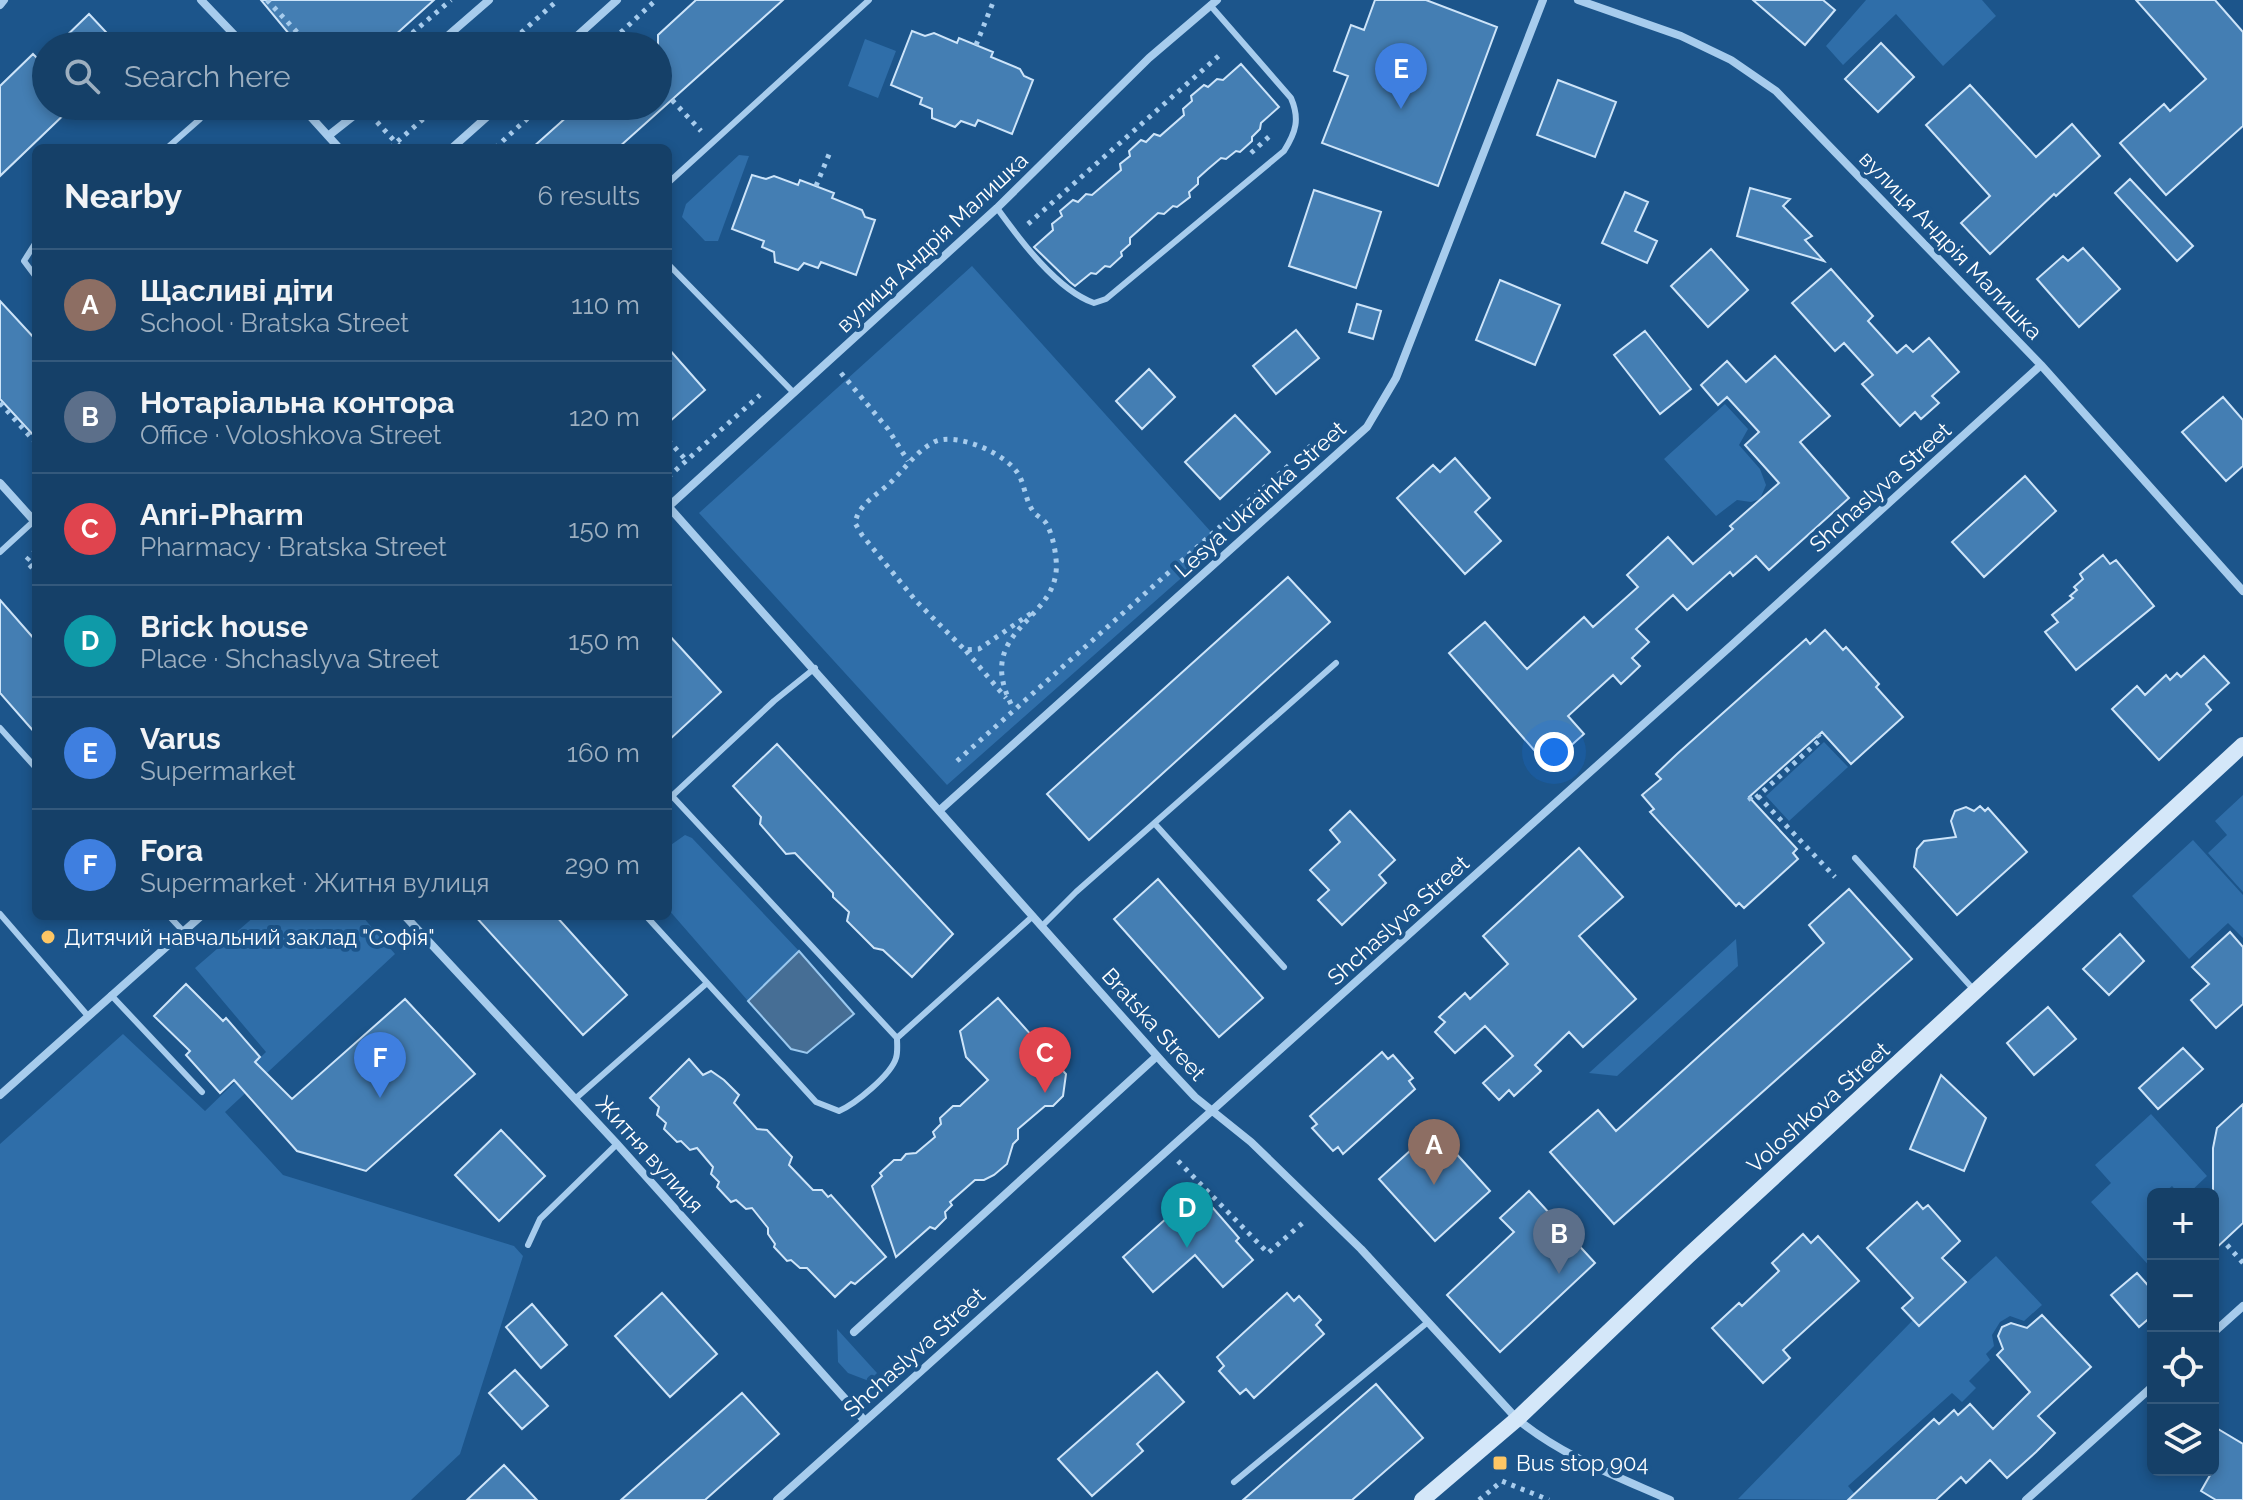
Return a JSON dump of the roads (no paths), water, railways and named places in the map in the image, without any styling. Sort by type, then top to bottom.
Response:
[{"type":"street","points":[[0,5],[4,0]]},
{"type":"street","points":[[201,0],[232,32]]},
{"type":"street","points":[[452,32],[489,0]]},
{"type":"street","points":[[582,32],[617,0]]},
{"type":"street","name":"Lesya Ukrainka Street","points":[[940,810],[1367,427],[1396,378],[1543,0]]},
{"type":"street","name":"вулиця Андрія Малишка","points":[[1578,0],[1681,36],[1731,60],[1776,91],[2041,365],[2243,591]]},
{"type":"street","name":"вулиця Андрія Малишка","points":[[672,502],[997,208],[1149,58],[1213,2]]},
{"type":"street","points":[[314,120],[335,144]]},
{"type":"street","points":[[328,136],[348,120]]},
{"type":"street","points":[[456,144],[483,120]]},
{"type":"street","name":"Shchaslyva Street","points":[[777,1500],[2041,365]]},
{"type":"street","points":[[0,483],[32,518]]},
{"type":"street","name":"Bratska Street","points":[[672,510],[1195,1097],[1251,1142],[1361,1249],[1517,1419],[1538,1437],[1576,1458],[1670,1500]]},
{"type":"street","name":"Voloshkova Street","points":[[1422,1500],[1517,1419],[1678,1265],[2243,745]]},
{"type":"street","points":[[0,1095],[196,920]]},
{"type":"street","name":"Житня вулиця","points":[[409,920],[617,1144],[864,1420]]},
{"type":"street","points":[[854,1332],[1157,1056]]},
{"type":"street","points":[[2214,1332],[2243,1306]]},
{"type":"street","points":[[2026,1500],[2147,1391]]},
{"type":"lane","points":[[601,0],[608,9]]},
{"type":"lane","points":[[672,179],[869,0]]},
{"type":"lane","points":[[997,208],[1059,281],[1073,293],[1094,303],[1106,299],[1284,151],[1297,126],[1291,98],[1213,2]]},
{"type":"lane","points":[[172,144],[199,120]]},
{"type":"lane","points":[[32,248],[24,261],[32,272]]},
{"type":"lane","points":[[672,268],[794,393]]},
{"type":"lane","points":[[0,552],[32,524]]},
{"type":"lane","points":[[1042,926],[1336,663]]},
{"type":"lane","points":[[672,794],[815,668]]},
{"type":"lane","points":[[0,728],[32,764]]},
{"type":"lane","points":[[672,798],[897,1038]]},
{"type":"lane","points":[[1155,824],[1284,967]]},
{"type":"lane","points":[[1855,858],[1976,993]]},
{"type":"lane","points":[[0,914],[88,1016]]},
{"type":"lane","points":[[650,920],[816,1102],[839,1111],[851,1106],[890,1070],[896,1058],[897,1038],[1033,916]]},
{"type":"lane","points":[[173,920],[183,931]]},
{"type":"lane","points":[[575,1099],[707,983]]},
{"type":"lane","points":[[111,995],[202,1092]]},
{"type":"lane","points":[[528,1245],[540,1219],[617,1144]]},
{"type":"lane","points":[[1234,1482],[1428,1322]]},
{"type":"place","name":"Varus","points":[[1401,109]]},
{"type":"place","name":"Дитячий навчальний заклад \"Софія\"","points":[[48,937]]},
{"type":"place","name":"Anri-Pharm","points":[[1045,1093]]},
{"type":"place","name":"Fora","points":[[380,1098]]},
{"type":"place","name":"Щасливі діти","points":[[1434,1185]]},
{"type":"place","name":"Brick house","points":[[1187,1248]]},
{"type":"place","name":"Нотаріальна контора","points":[[1559,1274]]},
{"type":"place","name":"Bus stop 904","points":[[1500,1463]]}]
